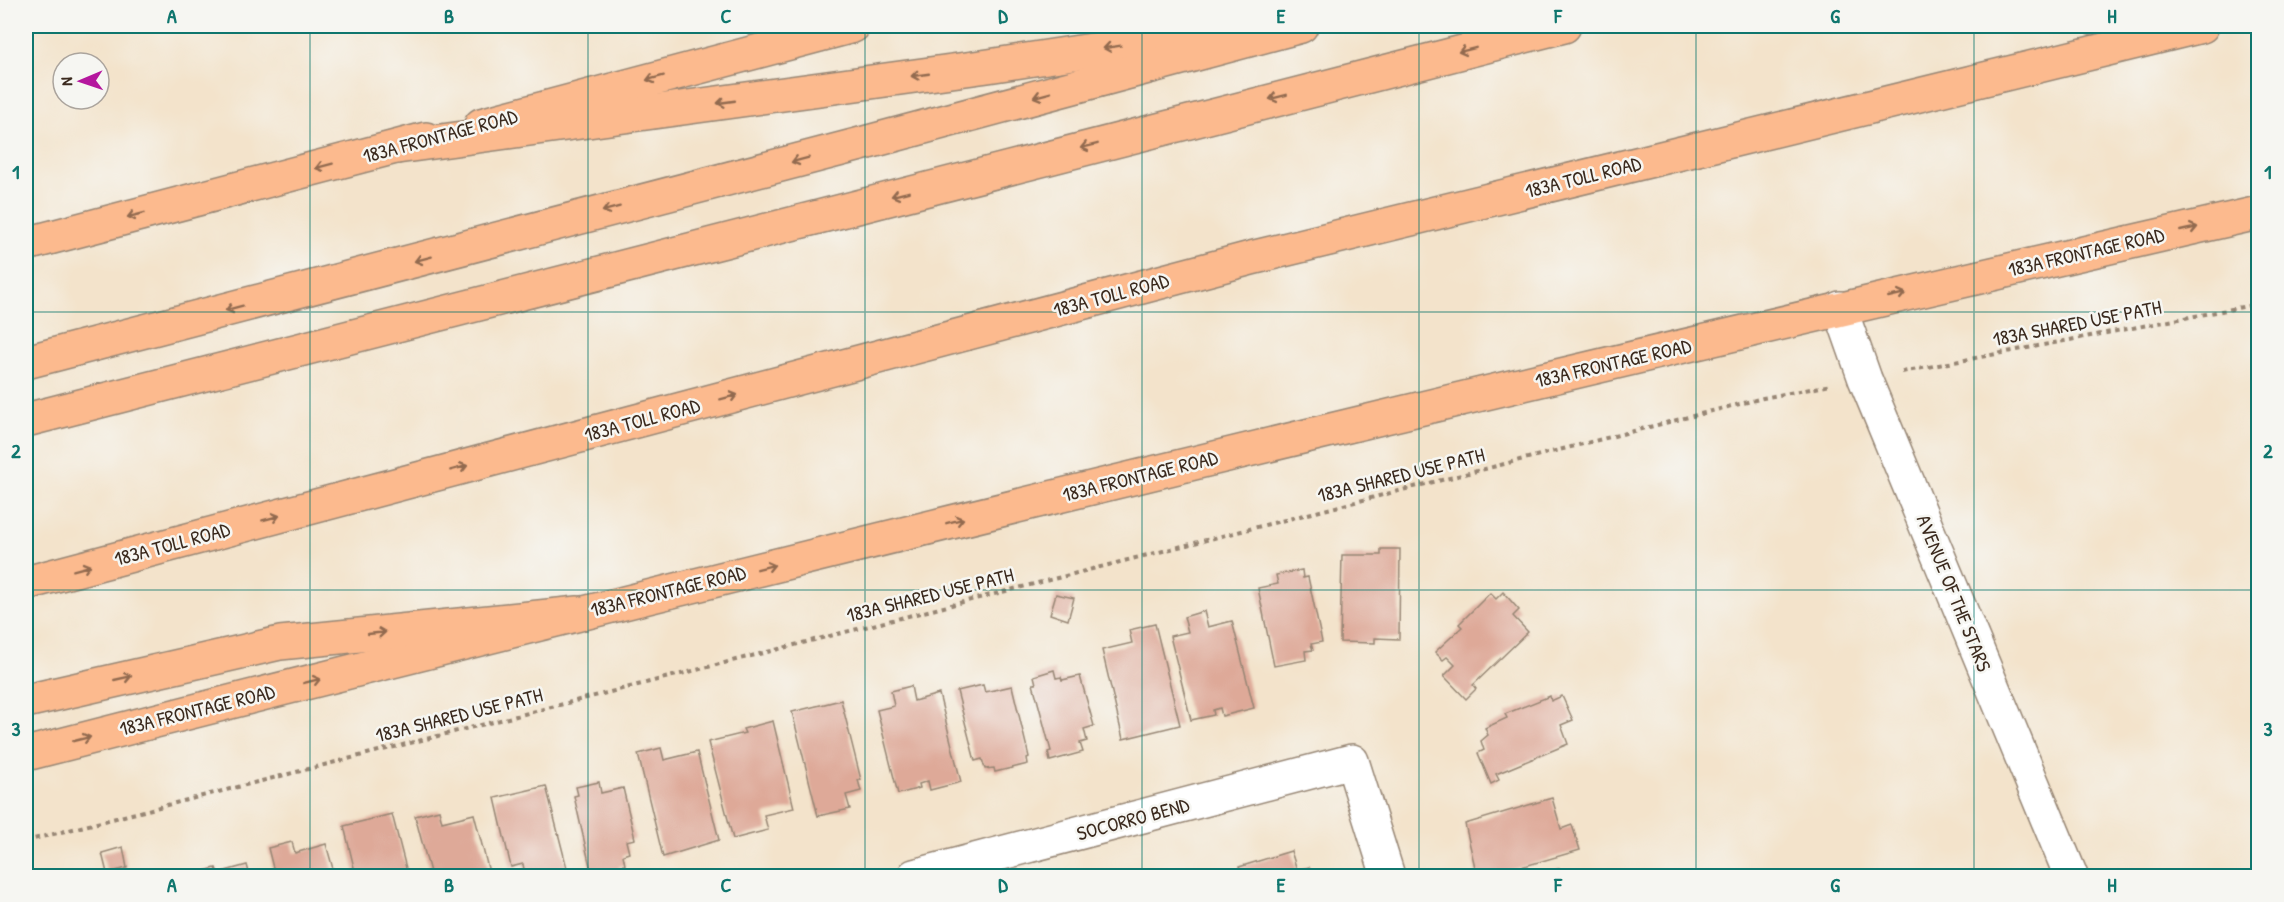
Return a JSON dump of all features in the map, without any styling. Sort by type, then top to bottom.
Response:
[{"type":"main road","name":"183A FRONTAGE ROAD","points":[[26,244],[854,26]]},
{"type":"main road","points":[[397,147],[988,66],[1253,26]]},
{"type":"main road","points":[[26,363],[1301,26]]},
{"type":"main road","points":[[26,420],[1275,98],[1564,26]]},
{"type":"main road","name":"183A TOLL ROAD","points":[[26,583],[1251,258],[2202,26]]},
{"type":"main road","name":"183A FRONTAGE ROAD","points":[[26,754],[578,613],[1840,308],[2259,213]]},
{"type":"main road","points":[[26,701],[280,643],[578,613]]},
{"type":"street","name":"AVENUE OF THE STARS","points":[[1840,308],[1870,390],[2071,876]]},
{"type":"street","name":"SOCORRO BEND","points":[[914,876],[1352,761],[1388,876]]},
{"type":"path","name":"183A SHARED USE PATH","points":[[1902,372],[2259,304]]},
{"type":"path","name":"183A SHARED USE PATH","points":[[26,841],[1751,401],[1842,383]]},
{"type":"building","points":[[1381,549],[1400,549],[1399,639],[1375,638],[1375,643],[1340,642],[1342,555],[1381,555]]},
{"type":"building","points":[[1302,570],[1303,578],[1308,577],[1322,642],[1311,644],[1313,650],[1305,651],[1306,660],[1274,666],[1258,588],[1278,584],[1276,575]]},
{"type":"building","points":[[1503,592],[1519,610],[1513,616],[1528,632],[1473,685],[1476,689],[1466,699],[1444,676],[1455,665],[1447,657],[1443,660],[1435,652],[1462,627],[1459,624],[1490,593],[1496,599]]},
{"type":"building","points":[[1056,594],[1074,598],[1068,620],[1050,614]]},
{"type":"building","points":[[1204,611],[1208,627],[1232,621],[1254,708],[1222,716],[1220,708],[1213,710],[1214,715],[1191,720],[1170,636],[1188,632],[1184,617]]},
{"type":"building","points":[[1155,624],[1180,725],[1123,739],[1102,650],[1132,643],[1129,630]]},
{"type":"building","points":[[1054,670],[1056,678],[1061,677],[1062,680],[1080,676],[1094,726],[1084,729],[1087,741],[1080,743],[1083,752],[1050,761],[1048,752],[1051,751],[1033,684],[1036,684],[1034,676]]},
{"type":"building","points":[[983,685],[985,692],[1012,686],[1029,757],[1027,758],[1028,764],[995,772],[994,768],[985,769],[982,759],[975,761],[957,691]]},
{"type":"building","points":[[911,686],[914,701],[939,694],[961,782],[930,790],[928,781],[919,784],[920,788],[898,794],[877,710],[894,706],[891,691]]},
{"type":"building","points":[[1550,696],[1551,701],[1562,696],[1573,720],[1561,725],[1568,744],[1496,774],[1499,780],[1491,784],[1478,753],[1484,750],[1481,741],[1488,735],[1485,728],[1507,718],[1505,714]]},
{"type":"building","points":[[841,700],[861,780],[858,780],[861,791],[846,795],[850,809],[818,816],[792,712]]},
{"type":"building","points":[[773,721],[794,808],[764,815],[768,830],[733,839],[708,742],[745,733],[743,729]]},
{"type":"building","points":[[661,748],[664,760],[697,752],[719,840],[663,857],[638,754]]},
{"type":"building","points":[[599,782],[601,793],[623,788],[635,839],[626,841],[629,853],[623,855],[625,865],[619,866],[620,869],[592,875],[574,796],[578,795],[576,787]]},
{"type":"building","points":[[546,786],[569,876],[534,876],[533,873],[525,875],[523,864],[511,867],[495,798]]},
{"type":"building","points":[[1552,798],[1561,829],[1572,825],[1580,850],[1490,876],[1477,876],[1465,824]]},
{"type":"building","points":[[439,810],[442,822],[474,814],[490,876],[431,876],[415,816]]},
{"type":"building","points":[[392,814],[408,876],[356,876],[344,826]]},
{"type":"building","points":[[292,842],[295,853],[326,844],[335,876],[275,876],[268,848]]},
{"type":"building","points":[[123,847],[127,868],[107,873],[102,853]]},
{"type":"building","points":[[1291,851],[1297,870],[1309,867],[1315,876],[1229,876],[1241,872],[1239,867]]},
{"type":"building","points":[[247,865],[250,876],[192,874],[216,868],[218,873]]},
{"type":"building","points":[[1559,869],[1562,876],[1536,876]]}]
